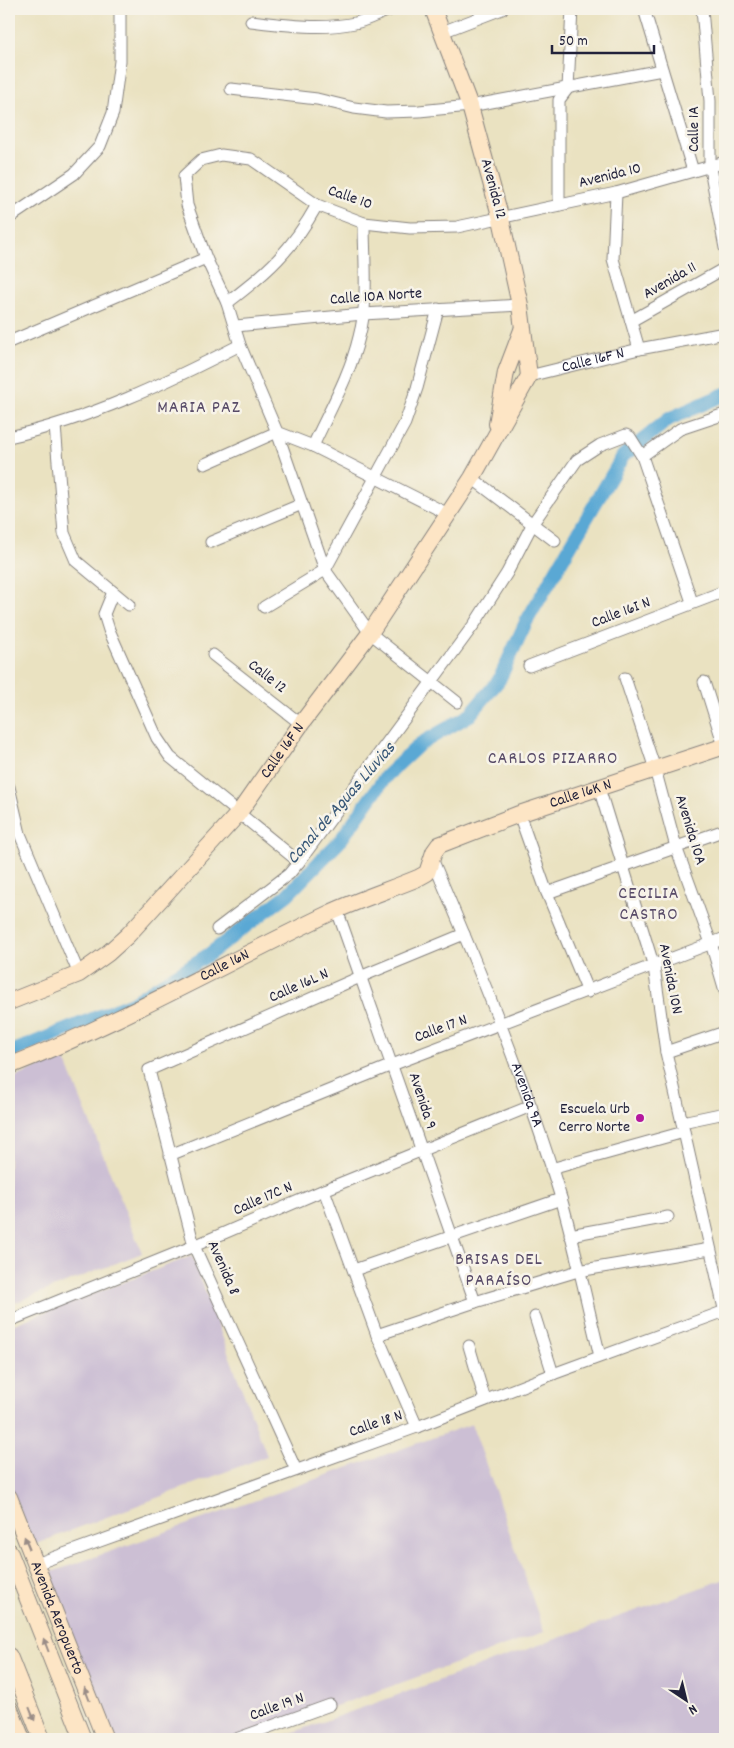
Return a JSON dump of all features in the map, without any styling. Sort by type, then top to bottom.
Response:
[{"type":"street","points":[[9,218],[74,174],[100,146],[113,113],[120,61],[120,9]]},
{"type":"street","points":[[250,21],[281,25],[330,26],[358,22],[392,9]]},
{"type":"street","name":"Avenida 12","points":[[433,9],[470,106],[501,219],[520,305],[528,372]]},
{"type":"street","points":[[442,32],[502,9]]},
{"type":"street","points":[[559,205],[559,100],[568,88],[572,9]]},
{"type":"street","points":[[644,9],[692,171]]},
{"type":"street","name":"Calle 1A","points":[[702,9],[710,101],[710,168],[725,248]]},
{"type":"street","points":[[231,89],[317,99],[354,108],[386,112],[470,106],[662,70]]},
{"type":"street","name":"Calle 10","points":[[206,258],[187,205],[184,176],[201,160],[221,155],[251,159],[318,205],[364,222],[410,228],[457,227],[501,219]]},
{"type":"street","name":"Avenida 10","points":[[501,219],[616,193],[692,171],[710,168],[725,162]]},
{"type":"street","points":[[616,193],[614,259],[639,349]]},
{"type":"street","points":[[227,303],[266,274],[301,234],[318,205]]},
{"type":"street","points":[[313,446],[349,367],[359,338],[363,314],[364,222]]},
{"type":"street","points":[[9,342],[206,258],[227,303],[236,326],[240,345],[277,432],[326,570],[370,634],[434,682],[457,702]]},
{"type":"street","name":"Avenida 11","points":[[631,322],[725,268]]},
{"type":"street","name":"Calle 10A Norte","points":[[236,326],[363,314],[520,305]]},
{"type":"street","points":[[264,607],[326,570],[404,423],[417,388],[438,309]]},
{"type":"street","name":"Calle 16F N","points":[[495,436],[509,363],[523,329]]},
{"type":"street","name":"Calle 16F N","points":[[9,1002],[79,974],[107,954],[128,935],[238,814],[300,724],[370,634],[472,478],[518,395],[528,372],[725,333]]},
{"type":"street","points":[[9,437],[55,426],[170,381],[240,345]]},
{"type":"street","points":[[509,363],[520,362],[528,372]]},
{"type":"street","points":[[503,387],[510,395],[518,395]]},
{"type":"street","points":[[642,454],[680,429],[725,414]]},
{"type":"street","points":[[55,426],[64,533],[76,561],[129,605]]},
{"type":"street","points":[[205,464],[277,432],[313,446],[448,514]]},
{"type":"street","points":[[217,930],[289,874],[299,862],[434,682],[507,573],[533,523],[577,460],[617,437],[626,435],[630,438],[642,454],[692,602]]},
{"type":"street","points":[[472,478],[556,541]]},
{"type":"street","points":[[211,542],[302,504]]},
{"type":"street","name":"Calle 16I N","points":[[529,666],[692,602],[725,591]]},
{"type":"street","points":[[113,592],[104,614],[108,630],[156,738],[170,757],[299,862]]},
{"type":"street","name":"Calle 12","points":[[214,656],[300,724]]},
{"type":"street","name":"Avenida 10A","points":[[625,678],[655,769],[676,847],[711,943],[725,991]]},
{"type":"street","points":[[704,682],[725,747]]},
{"type":"street","name":"Calle 16K N","points":[[433,861],[434,852],[439,845],[519,814],[725,747]]},
{"type":"street","points":[[9,787],[14,836],[79,974]]},
{"type":"street","name":"Avenida 10N","points":[[600,788],[654,967],[666,1052],[683,1127]]},
{"type":"street","points":[[519,814],[547,893],[588,992]]},
{"type":"street","points":[[547,893],[725,830]]},
{"type":"street","name":"Calle 16N","points":[[9,1066],[70,1042],[115,1021],[337,910],[418,878],[427,873],[433,861]]},
{"type":"street","name":"Avenida 9A","points":[[433,861],[464,934],[531,1106],[561,1199],[600,1356]]},
{"type":"street","name":"Avenida 9","points":[[337,910],[475,1302]]},
{"type":"street","name":"Calle 16L N","points":[[149,1070],[360,977],[464,934]]},
{"type":"street","name":"Calle 17 N","points":[[170,1155],[392,1064],[588,992],[725,938]]},
{"type":"street","points":[[666,1052],[725,1032]]},
{"type":"street","name":"Avenida 8","points":[[149,1070],[194,1246],[296,1470]]},
{"type":"street","name":"Calle 17C N","points":[[9,1320],[194,1246],[324,1190],[531,1106]]},
{"type":"street","points":[[551,1169],[725,1113]]},
{"type":"street","points":[[683,1127],[725,1312]]},
{"type":"street","points":[[324,1190],[377,1335],[417,1427]]},
{"type":"street","points":[[354,1270],[561,1199]]},
{"type":"street","points":[[570,1235],[668,1217]]},
{"type":"street","points":[[377,1335],[475,1302],[578,1271],[710,1249]]},
{"type":"street","name":"Calle 18 N","points":[[36,1564],[417,1427],[600,1356],[725,1312]]},
{"type":"street","points":[[535,1317],[553,1374]]},
{"type":"street","points":[[469,1346],[485,1400]]},
{"type":"street","name":"Avenida Aeropuerto","points":[[9,1497],[104,1739]]},
{"type":"street","name":"Avenida Aeropuerto","points":[[9,1551],[81,1735]]},
{"type":"street","points":[[9,1656],[42,1739]]},
{"type":"street","name":"Calle 19 N","points":[[236,1739],[330,1705]]},
{"type":"street","points":[[9,1707],[22,1739]]},
{"type":"street","points":[[81,1735],[98,1724]]},
{"type":"shaded area","points":[[64,1057],[142,1253],[9,1305],[9,1080]]},
{"type":"shaded area","points":[[192,1256],[267,1456],[33,1545],[9,1482],[9,1326]]},
{"type":"shaded area","points":[[472,1424],[544,1632],[243,1739],[111,1739],[46,1574]]},
{"type":"shaded area","points":[[725,1579],[725,1739],[274,1739]]},
{"type":"waterway","name":"Canal de Aguas Lluvias","points":[[9,1053],[132,1003],[208,955],[287,895],[340,841],[386,776],[420,744],[470,715],[499,680],[526,622],[623,456],[669,419],[725,394]]},
{"type":"place","name":"Escuela Urb Cerro Norte","points":[[640,1118]]},
{"type":"district","name":"MARIA PAZ","points":[[199,408]]},
{"type":"district","name":"CARLOS PIZARRO","points":[[553,759]]},
{"type":"district","name":"CECILIA CASTRO","points":[[649,904]]},
{"type":"district","name":"BRISAS DEL PARAÍSO","points":[[499,1270]]}]
